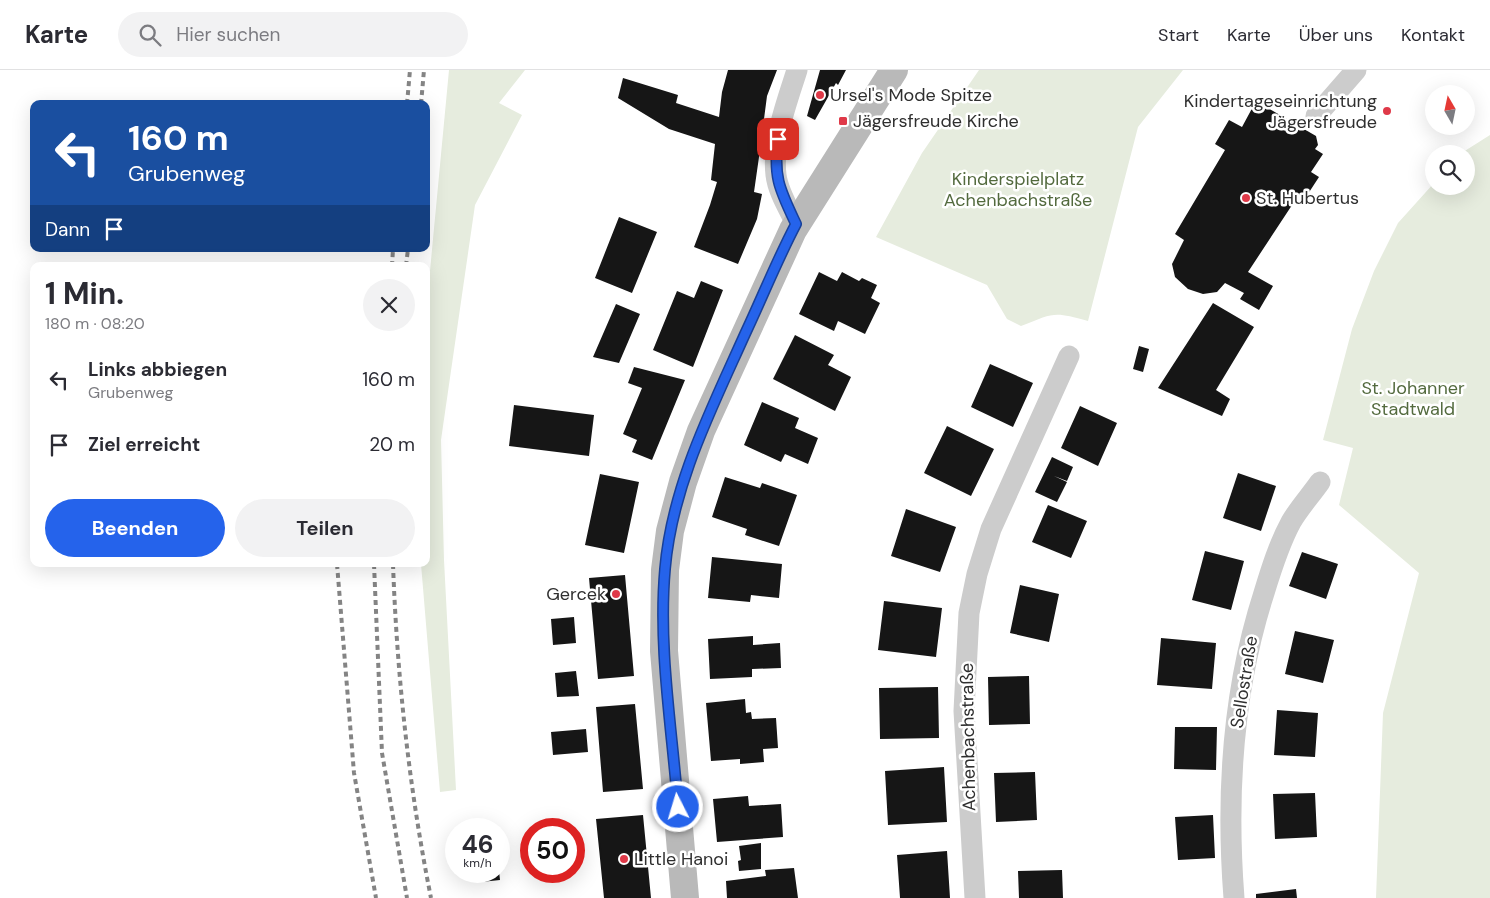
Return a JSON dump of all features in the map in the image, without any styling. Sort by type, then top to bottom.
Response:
[{"type":"main road","points":[[685,898],[664,651],[665,570],[670,531],[683,482],[702,430],[796,224],[894,70]]},
{"type":"street","points":[[796,224],[779,189],[776,166],[780,130],[797,70]]},
{"type":"street","points":[[1316,116],[1356,70]]},
{"type":"street","name":"Achenbachstraße","points":[[975,898],[964,711],[969,613],[977,574],[991,529],[1069,356]]},
{"type":"street","name":"Sellostraße","points":[[1234,898],[1231,857],[1231,772],[1239,697],[1250,636],[1271,572],[1291,522],[1320,482]]},
{"type":"green space","points":[[449,70],[525,70],[499,103],[522,115],[475,205],[441,440],[444,560],[456,790],[440,792],[421,567],[430,567],[430,271]]},
{"type":"green space","name":"Kinderspielplatz Achenbachstraße","points":[[979,70],[1183,70],[1138,127],[1088,321],[1054,315],[1040,318],[1021,326],[1007,319],[987,285],[876,237],[922,153]]},
{"type":"green space","name":"St. Johanner Stadtwald","points":[[1490,135],[1490,898],[1376,898],[1383,713],[1419,573],[1339,505],[1353,448],[1323,440],[1352,329],[1374,271],[1398,223],[1425,193],[1425,195],[1475,195],[1474,145]]},
{"type":"building","points":[[728,70],[777,70],[767,96],[754,192],[762,194],[757,219],[738,264],[694,247],[717,182],[711,180],[715,144],[669,129],[618,98],[623,78],[678,95],[676,103],[719,117],[722,92]]},
{"type":"building","points":[[820,70],[846,70],[838,85],[836,83],[815,120],[807,116]]},
{"type":"building","name":"St. Hubertus","points":[[1256,101],[1316,136],[1318,145],[1315,149],[1323,154],[1311,172],[1319,177],[1304,200],[1298,196],[1248,272],[1273,286],[1259,310],[1240,299],[1244,293],[1225,283],[1217,292],[1203,294],[1188,289],[1175,277],[1172,264],[1184,240],[1175,234],[1225,150],[1215,144],[1229,120],[1242,127]]},
{"type":"building","points":[[619,217],[657,232],[632,293],[595,278]]},
{"type":"building","points":[[819,272],[837,281],[842,272],[859,281],[862,278],[877,285],[871,298],[880,303],[865,334],[838,321],[834,331],[799,314]]},
{"type":"building","points":[[701,281],[723,290],[693,367],[653,350],[677,291],[694,298]]},
{"type":"building","points":[[1213,303],[1254,327],[1216,390],[1230,399],[1222,416],[1158,388]]},
{"type":"building","points":[[616,304],[640,314],[619,363],[593,357]]},
{"type":"building","points":[[795,335],[834,355],[828,365],[851,377],[835,411],[773,379]]},
{"type":"building","points":[[1139,346],[1149,349],[1143,372],[1133,369]]},
{"type":"building","points":[[990,364],[1033,383],[1013,427],[971,407]]},
{"type":"building","points":[[634,367],[685,380],[652,460],[632,452],[637,440],[623,434],[642,388],[628,383]]},
{"type":"building","points":[[762,402],[799,418],[795,428],[818,438],[808,464],[785,454],[781,462],[744,445]]},
{"type":"building","points":[[514,405],[594,415],[589,456],[509,446]]},
{"type":"building","points":[[1080,406],[1117,423],[1098,466],[1061,448]]},
{"type":"building","points":[[947,426],[994,449],[971,496],[924,473]]},
{"type":"building","points":[[1052,457],[1073,467],[1067,481],[1054,476],[1067,482],[1057,502],[1035,492]]},
{"type":"building","points":[[1238,473],[1276,486],[1261,531],[1223,518]]},
{"type":"building","points":[[600,474],[639,482],[624,553],[585,545]]},
{"type":"building","points":[[725,477],[760,488],[762,483],[797,495],[779,546],[745,535],[747,529],[712,517]]},
{"type":"building","points":[[1048,505],[1087,521],[1071,558],[1032,542]]},
{"type":"building","points":[[906,509],[956,527],[940,572],[891,556]]},
{"type":"building","points":[[1205,551],[1244,561],[1231,610],[1192,600]]},
{"type":"building","points":[[1302,552],[1338,564],[1326,599],[1289,586]]},
{"type":"building","points":[[712,557],[782,564],[779,598],[751,595],[750,602],[708,598]]},
{"type":"building","points":[[625,575],[634,676],[598,679],[589,578]]},
{"type":"building","points":[[1020,585],[1059,594],[1049,642],[1010,633]]},
{"type":"building","points":[[884,601],[942,608],[936,657],[878,650]]},
{"type":"building","points":[[574,617],[576,643],[553,645],[551,619]]},
{"type":"building","points":[[1295,631],[1334,640],[1323,683],[1285,674]]},
{"type":"building","points":[[753,636],[753,645],[780,643],[781,668],[752,669],[752,677],[710,679],[708,639]]},
{"type":"building","points":[[1161,638],[1216,643],[1212,689],[1157,685]]},
{"type":"building","points":[[576,671],[579,696],[557,697],[555,673]]},
{"type":"building","points":[[1029,676],[1030,724],[989,725],[988,677]]},
{"type":"building","points":[[938,687],[939,738],[880,739],[879,688]]},
{"type":"building","points":[[745,699],[746,713],[751,712],[752,719],[776,718],[778,748],[763,749],[764,762],[740,764],[740,759],[711,761],[706,703]]},
{"type":"building","points":[[635,704],[643,789],[603,792],[596,707]]},
{"type":"building","points":[[1277,710],[1318,713],[1315,757],[1274,755]]},
{"type":"building","points":[[1175,727],[1217,727],[1216,770],[1174,769]]},
{"type":"building","points":[[586,729],[588,752],[553,755],[551,732]]},
{"type":"building","points":[[944,767],[947,822],[888,825],[885,771]]},
{"type":"building","points":[[1035,772],[1037,820],[996,822],[994,773]]},
{"type":"building","points":[[1315,793],[1317,837],[1275,839],[1273,794]]},
{"type":"building","points":[[748,796],[749,806],[781,804],[783,837],[717,842],[713,799]]},
{"type":"building","points":[[643,815],[651,898],[604,898],[596,819]]},
{"type":"building","points":[[1213,815],[1215,858],[1178,860],[1175,817]]},
{"type":"building","points":[[761,843],[761,869],[739,871],[738,861],[741,860],[739,846]]},
{"type":"building","points":[[947,851],[950,898],[900,898],[897,855]]},
{"type":"building","points":[[794,868],[798,898],[727,898],[726,881],[766,876],[765,870]]},
{"type":"building","points":[[1062,870],[1063,898],[1019,898],[1018,871]]},
{"type":"building","points":[[1296,889],[1297,898],[1256,898],[1256,894]]},
{"type":"railway","points":[[407,100],[410,70]]},
{"type":"railway","points":[[421,100],[424,70]]},
{"type":"railway","points":[[392,262],[393,252]]},
{"type":"railway","points":[[406,262],[408,252]]},
{"type":"railway","points":[[337,567],[354,773],[376,898]]},
{"type":"railway","points":[[374,567],[382,753],[407,898]]},
{"type":"railway","points":[[393,567],[405,732],[416,815],[431,898]]},
{"type":"place","name":"Ursel's Mode Spitze","points":[[820,95]]},
{"type":"place","name":"Kindertageseinrichtung Jägersfreude","points":[[1387,111]]},
{"type":"place","name":"Jägersfreude Kirche","points":[[843,121]]},
{"type":"place","name":"St. Hubertus","points":[[1246,198]]},
{"type":"place","name":"Gercek","points":[[616,594]]},
{"type":"place","name":"Little Hanoi","points":[[624,859]]},
{"type":"route","points":[[678,807],[664,651],[665,570],[670,531],[683,482],[702,430],[796,224],[779,189],[776,175],[778,139]]}]
